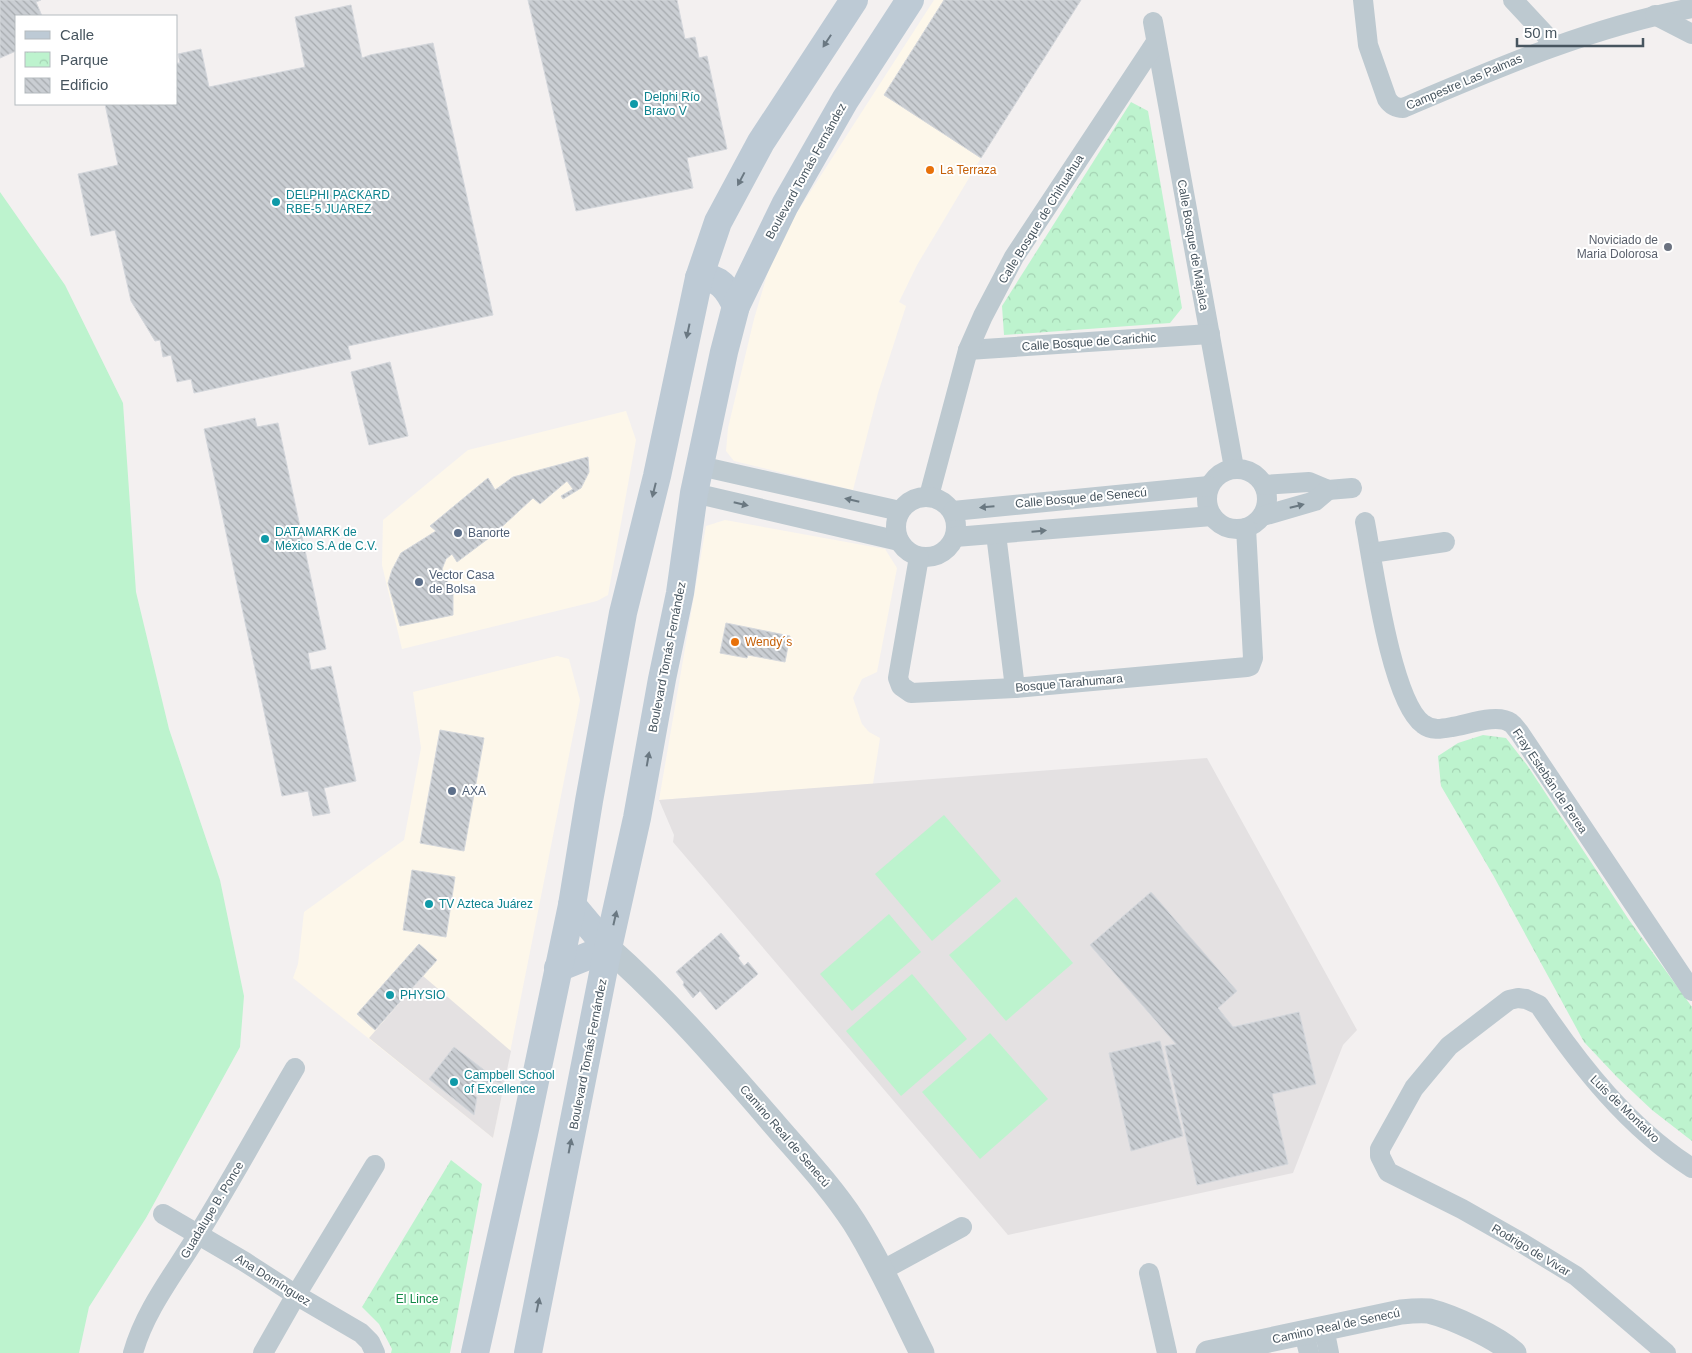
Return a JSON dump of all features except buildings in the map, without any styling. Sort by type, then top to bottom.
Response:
[{"type":"main road","name":"Boulevard Tomás Fernández","points":[[528,1353],[608,948],[638,818],[662,679],[680,593],[694,493],[724,352],[736,306],[785,205],[845,100],[910,0]]},
{"type":"main road","points":[[475,1353],[572,905],[588,801],[623,613],[657,476],[699,278],[718,222],[761,142],[850,1]]},
{"type":"main road","points":[[699,278],[712,278],[718,281],[731,295],[736,306]]},
{"type":"main road","points":[[558,968],[608,948],[572,905]]},
{"type":"street","name":"Campestre Las Palmas","points":[[1363,0],[1368,45],[1388,99],[1394,107],[1399,108],[1555,46],[1655,15],[1692,8]]},
{"type":"street","points":[[1513,0],[1555,46]]},
{"type":"street","points":[[1655,15],[1692,34]]},
{"type":"street","name":"Calle Bosque de Majalca","points":[[1153,22],[1234,468]]},
{"type":"street","name":"Calle Bosque de Chihuahua","points":[[929,496],[968,350],[983,316],[1014,257],[1156,42]]},
{"type":"street","name":"Calle Bosque de Carichic","points":[[968,350],[1210,334]]},
{"type":"street","points":[[700,466],[900,511]]},
{"type":"street","points":[[1234,468],[1249,470],[1258,476],[1264,485],[1267,495],[1267,506],[1263,516],[1256,523],[1246,528],[1228,528],[1212,516],[1207,496],[1209,486],[1215,477],[1224,471],[1234,468]]},
{"type":"street","points":[[1264,485],[1309,482],[1328,490],[1352,488]]},
{"type":"street","name":"Calle Bosque de Senecú","points":[[953,511],[1209,486]]},
{"type":"street","points":[[1263,516],[1315,501],[1328,490]]},
{"type":"street","points":[[694,493],[899,541]]},
{"type":"street","points":[[929,496],[939,499],[953,511],[957,531],[955,537],[950,546],[938,556],[919,557],[909,552],[899,541],[896,521],[900,511],[907,503],[918,497],[929,496]]},
{"type":"street","points":[[955,537],[1212,516]]},
{"type":"street","name":"Fray Estebán de Perea","points":[[1365,522],[1392,662],[1404,696],[1416,718],[1434,730],[1491,719],[1510,723],[1519,732],[1692,991]]},
{"type":"street","name":"Bosque Tarahumara","points":[[919,557],[898,678],[901,686],[911,693],[1015,688],[1250,666],[1253,658],[1246,528]]},
{"type":"street","points":[[996,534],[1015,688]]},
{"type":"street","points":[[1371,553],[1445,542]]},
{"type":"street","name":"Camino Real de Senecú","points":[[608,948],[724,1067],[832,1192],[854,1222],[922,1353]]},
{"type":"street","name":"Luis de Montalvo","points":[[1384,1166],[1380,1156],[1380,1149],[1414,1088],[1450,1046],[1503,1003],[1518,998],[1526,999],[1539,1005],[1597,1084],[1636,1123],[1692,1168]]},
{"type":"street","name":"Guadalupe B. Ponce","points":[[133,1353],[138,1334],[148,1314],[198,1235],[295,1068]]},
{"type":"street","points":[[263,1353],[375,1165]]},
{"type":"street","name":"Rodrigo de Vivar","points":[[1384,1166],[1388,1172],[1398,1178],[1462,1209],[1576,1276],[1666,1353]]},
{"type":"street","name":"Ana Domínguez","points":[[163,1214],[360,1333],[370,1342],[375,1353]]},
{"type":"street","points":[[881,1271],[962,1227]]},
{"type":"street","points":[[1149,1273],[1168,1353]]},
{"type":"street","name":"Camino Real de Senecú","points":[[1208,1353],[1312,1338],[1401,1312],[1427,1311],[1451,1318],[1478,1331],[1514,1353]]},
{"type":"street","points":[[1312,1338],[1330,1353]]},
{"type":"shaded area","points":[[934,0],[1081,0],[981,158],[917,265],[899,302],[906,306],[878,393],[853,490],[734,461],[726,451],[728,428],[754,319],[776,245]]},
{"type":"shaded area","points":[[626,411],[636,440],[608,595],[597,601],[402,649],[382,565],[383,520],[468,450]]},
{"type":"shaded area","points":[[725,520],[885,549],[897,568],[877,672],[862,679],[853,698],[862,724],[869,732],[880,738],[873,784],[659,800],[706,526]]},
{"type":"shaded area","points":[[557,656],[569,659],[580,700],[493,1138],[293,978],[298,964],[304,912],[404,840],[421,748],[413,692]]},
{"type":"shaded area","points":[[1207,758],[1357,1030],[1343,1045],[1293,1173],[1008,1235],[673,842],[674,835],[659,800]]},
{"type":"shaded area","points":[[423,976],[511,1051],[493,1138],[369,1038]]},
{"type":"green space","points":[[1131,102],[1148,111],[1182,308],[1170,323],[1004,335],[1002,306]]},
{"type":"green space","points":[[0,192],[65,285],[123,403],[136,592],[169,729],[220,880],[244,996],[240,1047],[146,1218],[89,1307],[79,1353],[0,1353]]},
{"type":"green space","points":[[1483,735],[1506,738],[1527,765],[1629,920],[1692,1007],[1692,1141],[1652,1110],[1584,1042],[1493,875],[1441,786],[1438,756],[1458,743]]},
{"type":"green space","points":[[944,815],[1001,881],[932,941],[875,874]]},
{"type":"green space","points":[[1016,897],[1073,963],[1006,1021],[949,955]]},
{"type":"green space","points":[[889,914],[921,952],[852,1011],[820,974]]},
{"type":"green space","points":[[912,974],[967,1039],[901,1096],[846,1031]]},
{"type":"green space","points":[[990,1033],[1048,1099],[980,1159],[922,1092]]},
{"type":"green space","name":"El Lince","points":[[451,1160],[482,1184],[450,1353],[391,1353],[392,1349],[379,1324],[362,1307]]},
{"type":"place","name":"Delphi Río Bravo V","points":[[634,104]]},
{"type":"place","name":"La Terraza","points":[[930,170]]},
{"type":"place","name":"DELPHI PACKARD RBE-5 JUAREZ","points":[[276,202]]},
{"type":"place","name":"Noviciado de Maria Dolorosa","points":[[1668,247]]},
{"type":"place","name":"Banorte","points":[[458,533]]},
{"type":"place","name":"DATAMARK de México S.A de C.V.","points":[[265,539]]},
{"type":"place","name":"Vector Casa de Bolsa","points":[[419,582]]},
{"type":"place","name":"Wendy´s","points":[[735,642]]},
{"type":"place","name":"AXA","points":[[452,791]]},
{"type":"place","name":"TV Azteca Juárez","points":[[429,904]]},
{"type":"place","name":"PHYSIO","points":[[390,995]]},
{"type":"place","name":"Campbell School of Excellence","points":[[454,1082]]}]
